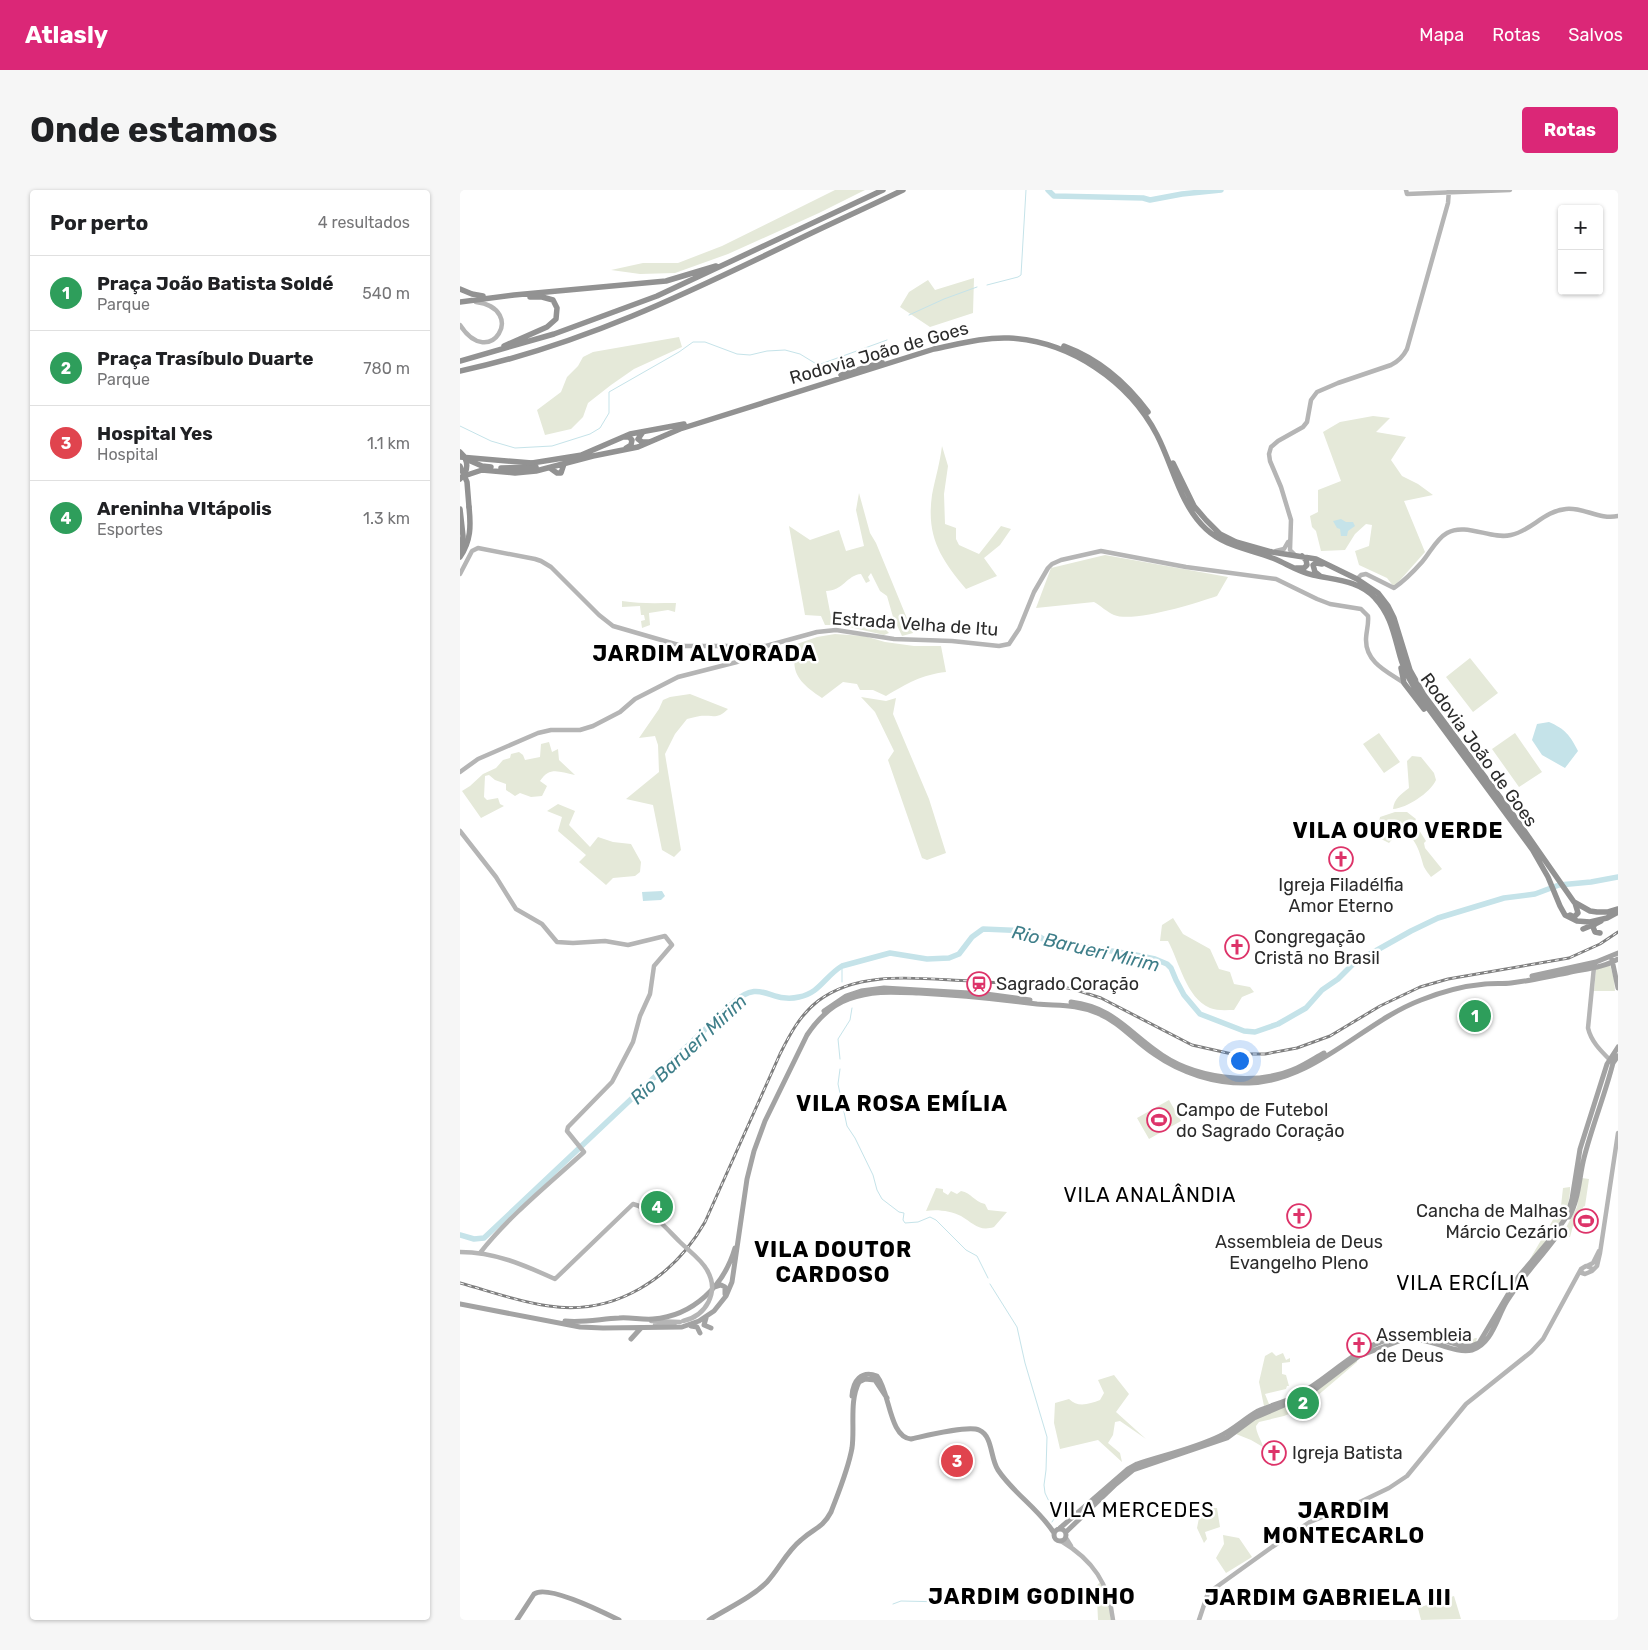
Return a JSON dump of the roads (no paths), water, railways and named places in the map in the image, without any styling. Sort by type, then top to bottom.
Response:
[{"type":"highway","points":[[460,361],[554,334],[625,309],[688,282],[883,190]]},
{"type":"highway","points":[[460,371],[564,343],[631,317],[737,270],[903,190]]},
{"type":"highway","points":[[460,303],[495,297],[666,281],[732,260]]},
{"type":"highway","points":[[460,289],[478,295],[495,297]]},
{"type":"highway","points":[[478,302],[542,297],[553,300],[557,311],[556,318],[547,327],[482,355]]},
{"type":"highway","name":"Rodovia João de Goes","points":[[463,458],[482,466],[521,468],[543,466],[582,455],[622,437],[645,430],[685,424],[868,366],[953,342],[992,336],[1016,336],[1053,343],[1086,355],[1119,379],[1149,414],[1190,498],[1199,513],[1216,530],[1226,537],[1243,544],[1272,552],[1316,559],[1357,579],[1378,594],[1388,606],[1398,629],[1407,663],[1416,682],[1507,807],[1517,814],[1574,902]]},
{"type":"highway","name":"Rodovia João de Goes","points":[[461,479],[478,470],[522,473],[638,447],[662,435],[680,429],[934,349],[982,339],[1008,338],[1046,344],[1078,357],[1113,380],[1133,400],[1147,417],[1155,431],[1192,512],[1206,529],[1231,545],[1274,558],[1300,572],[1350,582],[1368,591],[1375,598],[1386,612],[1393,627],[1399,656],[1412,683],[1438,724],[1532,849],[1549,879],[1562,910]]},
{"type":"highway","points":[[638,447],[639,435],[645,430]]},
{"type":"highway","points":[[615,452],[631,445],[631,438],[622,437]]},
{"type":"highway","points":[[638,439],[642,442],[651,442]]},
{"type":"highway","points":[[460,452],[467,467],[461,479]]},
{"type":"highway","points":[[463,458],[532,463],[582,455]]},
{"type":"highway","points":[[460,466],[467,482],[470,536],[460,556]]},
{"type":"highway","points":[[460,509],[463,536],[460,556]]},
{"type":"highway","points":[[1292,567],[1306,567],[1306,560],[1302,556]]},
{"type":"highway","points":[[1322,577],[1313,570],[1314,564],[1324,564],[1333,567]]},
{"type":"highway","points":[[1399,656],[1404,683],[1419,704],[1438,724]]},
{"type":"highway","points":[[1549,879],[1551,875],[1557,878]]},
{"type":"highway","points":[[1562,910],[1572,916],[1577,915],[1578,910],[1574,902]]},
{"type":"highway","points":[[1574,902],[1590,911],[1608,912],[1618,910]]},
{"type":"highway","points":[[1562,910],[1565,915],[1577,921],[1590,922],[1607,918]]},
{"type":"highway","points":[[1583,929],[1607,918],[1618,910]]},
{"type":"highway","points":[[1595,924],[1593,929],[1600,933]]},
{"type":"main road","points":[[1406,190],[1407,194],[1510,190]]},
{"type":"main road","points":[[1295,555],[1290,550],[1290,516],[1270,461],[1269,454],[1271,448],[1307,422],[1311,400],[1317,392],[1391,365],[1402,357],[1409,343],[1449,192]]},
{"type":"main road","points":[[460,303],[478,302],[490,305],[500,313],[502,328],[498,336],[488,342],[478,342],[471,338],[460,325]]},
{"type":"main road","points":[[1357,579],[1361,575],[1366,574],[1394,588],[1423,561],[1443,535],[1452,530],[1511,536],[1545,516],[1563,509],[1578,509],[1602,517],[1618,516]]},
{"type":"main road","points":[[1272,552],[1284,549],[1290,538]]},
{"type":"main road","points":[[460,574],[472,551],[478,548],[540,560],[560,576],[606,622],[620,628],[682,646],[766,646]]},
{"type":"main road","name":"Estrada Velha de Itu","points":[[460,772],[478,759],[538,733],[551,730],[580,730],[593,726],[624,709],[635,699],[678,677],[737,662],[766,646],[817,632],[836,630],[894,639],[952,641],[990,646],[1006,645],[1012,641],[1034,592],[1052,564],[1061,560],[1101,551],[1215,572],[1276,578],[1317,600],[1361,609],[1368,616],[1367,649],[1382,669],[1390,674]]},
{"type":"main road","points":[[1390,674],[1398,672],[1400,664]]},
{"type":"main road","points":[[1390,674],[1404,683]]},
{"type":"main road","points":[[460,831],[496,877],[516,909],[542,924],[557,942],[605,941],[628,945],[665,936],[671,942],[671,947],[654,966],[650,994],[640,1016],[630,1049],[612,1082],[568,1126],[567,1131],[581,1149],[480,1252]]},
{"type":"main road","points":[[1413,1004],[1469,986],[1510,983],[1594,967],[1612,962],[1616,956]]},
{"type":"main road","points":[[460,1302],[566,1322],[613,1318],[661,1318],[682,1312],[699,1302],[715,1287],[728,1267],[735,1248],[746,1170],[751,1150],[801,1038],[818,1017],[838,1000],[861,991],[884,988],[942,990],[1072,1002],[1100,1010],[1120,1020],[1156,1051],[1200,1074],[1254,1078],[1283,1073],[1297,1068],[1410,1001],[1432,993],[1472,982],[1523,978],[1616,956]]},
{"type":"main road","points":[[1612,962],[1618,988]]},
{"type":"main road","points":[[1594,967],[1588,1022],[1589,1033],[1599,1049],[1618,1068]]},
{"type":"main road","points":[[862,995],[864,992],[884,988]]},
{"type":"main road","points":[[711,1328],[704,1325],[706,1318],[720,1304],[732,1282],[748,1172],[765,1121],[801,1044],[811,1029],[835,1006],[848,999],[862,995],[892,992],[941,994],[1066,1005],[1099,1014],[1125,1030],[1160,1058],[1219,1081],[1251,1083],[1288,1076],[1303,1069],[1432,993]]},
{"type":"main road","points":[[1017,1002],[1024,999]]},
{"type":"main road","points":[[1618,1047],[1611,1061],[1580,1150],[1572,1199],[1567,1216],[1519,1276],[1479,1343],[1469,1347],[1435,1338],[1418,1336],[1389,1339],[1343,1362],[1302,1393],[1258,1411],[1219,1436],[1137,1464],[1128,1469],[1057,1530],[1055,1538],[1064,1537],[1116,1484],[1133,1470],[1227,1438],[1254,1418],[1309,1394],[1359,1356],[1393,1342],[1413,1340],[1462,1350],[1478,1347],[1493,1330],[1506,1302],[1515,1289],[1545,1252],[1571,1215],[1577,1199],[1579,1176],[1611,1061],[1618,1056]]},
{"type":"main road","points":[[1573,1284],[1592,1271],[1599,1260],[1618,1133]]},
{"type":"main road","points":[[460,1252],[480,1252],[495,1255],[555,1279],[633,1204],[652,1214],[703,1264],[711,1278],[712,1292],[709,1302],[698,1316],[683,1323]]},
{"type":"main road","points":[[1199,1620],[1208,1593],[1272,1547],[1310,1522],[1362,1501],[1389,1488],[1407,1476],[1466,1404],[1532,1352],[1543,1339],[1581,1269],[1593,1263],[1601,1245]]},
{"type":"main road","points":[[1586,1266],[1591,1268],[1592,1271]]},
{"type":"main road","points":[[1581,1269],[1585,1274]]},
{"type":"main road","points":[[715,1287],[722,1285],[726,1288],[720,1304]]},
{"type":"main road","points":[[460,1302],[580,1327],[642,1327],[683,1323],[706,1318]]},
{"type":"main road","points":[[613,1318],[609,1323],[614,1328]]},
{"type":"main road","points":[[638,1319],[683,1323],[697,1327],[700,1333]]},
{"type":"main road","points":[[631,1339],[642,1327]]},
{"type":"main road","points":[[709,1620],[766,1583],[795,1545],[827,1520],[852,1446],[856,1390],[859,1382],[865,1379],[876,1378],[887,1398],[895,1427],[901,1436],[911,1439],[972,1428],[984,1433],[990,1442],[995,1464],[1000,1473],[1049,1525],[1064,1537],[1104,1582],[1113,1620]]},
{"type":"main road","points":[[516,1620],[529,1599],[538,1591],[555,1594],[619,1620]]},
{"type":"water","points":[[1341,519],[1346,522],[1353,522],[1355,526],[1348,531],[1347,536],[1341,536],[1340,529],[1337,528],[1333,521]]},
{"type":"water","points":[[1549,722],[1566,733],[1578,751],[1565,768],[1542,755],[1532,740],[1537,724]]},
{"type":"water","points":[[662,891],[665,896],[661,900],[643,901],[642,892]]},
{"type":"waterway","points":[[987,285],[1021,275],[1026,190]]},
{"type":"waterway","points":[[1048,190],[1054,196],[1143,198],[1150,200],[1221,190]]},
{"type":"waterway","points":[[909,315],[977,287]]},
{"type":"waterway","points":[[460,426],[491,441],[515,448],[552,446],[590,434],[600,428],[609,413],[609,392],[693,342],[705,342],[737,354],[750,355],[767,351],[785,350],[800,354],[818,365],[887,340]]},
{"type":"waterway","name":"Rio Barueri Mirim","points":[[460,1235],[474,1239],[484,1238],[733,1003],[751,992],[789,998],[799,997],[812,992],[842,966],[890,953],[927,959],[949,958],[959,954],[972,937],[983,929],[1029,931],[1045,940],[1136,955],[1167,964],[1171,968],[1184,995],[1200,1014],[1244,1031],[1255,1032],[1278,1024],[1306,1008],[1322,990],[1338,979],[1354,963],[1438,918],[1504,898],[1535,894],[1559,885],[1618,877]]},
{"type":"waterway","points":[[842,966],[842,982]]},
{"type":"waterway","points":[[840,1059],[838,1039],[850,1020],[852,1008]]},
{"type":"waterway","points":[[840,1069],[838,1084],[847,1126],[873,1175],[877,1190],[882,1199],[899,1212],[904,1213],[903,1220],[905,1223],[918,1222],[930,1217],[936,1220],[966,1250],[977,1256],[988,1278]]},
{"type":"waterway","points":[[990,1284],[1017,1327],[1025,1363],[1047,1437],[1044,1485],[1045,1493],[1056,1516],[1052,1522]]},
{"type":"waterway","points":[[893,1604],[901,1601],[946,1602],[962,1595],[980,1592]]},
{"type":"railway","points":[[460,1283],[527,1302],[573,1308],[597,1305],[619,1299],[640,1289],[659,1276],[692,1242],[705,1222],[780,1054],[796,1025],[818,1001],[835,991],[853,984],[872,980],[912,978],[1055,986],[1073,989],[1101,998],[1192,1045],[1232,1054],[1265,1054],[1297,1048],[1330,1036],[1380,1006],[1420,987],[1448,979],[1569,958],[1600,944],[1618,932]]},
{"type":"place","name":"Igreja Filadélfia Amor Eterno","points":[[1341,859]]},
{"type":"place","name":"Congregação Cristã no Brasil","points":[[1237,947]]},
{"type":"place","name":"Sagrado Coração","points":[[979,984]]},
{"type":"place","name":"Praça João Batista Soldé","points":[[1475,1016]]},
{"type":"place","name":"Campo de Futebol do Sagrado Coração","points":[[1159,1120]]},
{"type":"place","name":"Areninha VItápolis","points":[[657,1207]]},
{"type":"place","name":"Assembleia de Deus Evangelho Pleno","points":[[1299,1216]]},
{"type":"place","name":"Cancha de Malhas Márcio Cezário","points":[[1586,1221]]},
{"type":"place","name":"Assembleia de Deus","points":[[1359,1345]]},
{"type":"place","name":"Praça Trasíbulo Duarte","points":[[1303,1403]]},
{"type":"place","name":"Igreja Batista","points":[[1274,1453]]},
{"type":"place","name":"Hospital Yes","points":[[957,1461]]},
{"type":"district","name":"JARDIM ALVORADA","points":[[705,653]]},
{"type":"district","name":"VILA OURO VERDE","points":[[1398,830]]},
{"type":"district","name":"VILA ROSA EMÍLIA","points":[[902,1103]]},
{"type":"district","name":"VILA ANALÂNDIA","points":[[1150,1195]]},
{"type":"district","name":"VILA DOUTOR CARDOSO","points":[[833,1262]]},
{"type":"district","name":"VILA ERCÍLIA","points":[[1463,1283]]},
{"type":"district","name":"VILA MERCEDES","points":[[1132,1510]]},
{"type":"district","name":"JARDIM MONTECARLO","points":[[1344,1522]]},
{"type":"district","name":"JARDIM GODINHO","points":[[1032,1596]]},
{"type":"district","name":"JARDIM GABRIELA III","points":[[1328,1597]]}]
